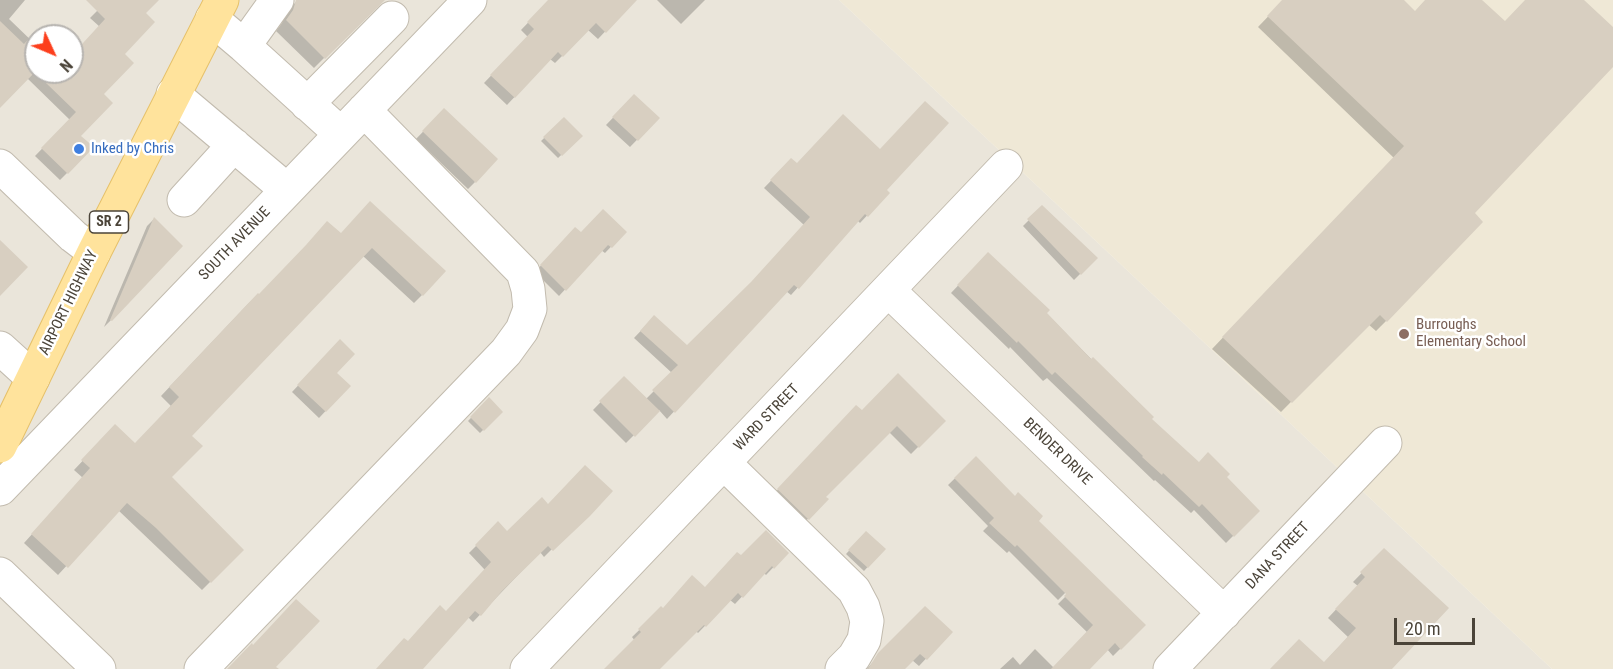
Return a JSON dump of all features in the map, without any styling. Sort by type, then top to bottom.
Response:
[{"type":"main road","name":"AIRPORT HIGHWAY","points":[[3,428],[33,378],[217,10]]},
{"type":"street","points":[[244,46],[277,0]]},
{"type":"street","name":"SOUTH AVENUE","points":[[0,489],[470,0]]},
{"type":"street","points":[[217,10],[244,46],[341,135]]},
{"type":"street","points":[[307,104],[392,18]]},
{"type":"street","points":[[173,94],[286,190]]},
{"type":"street","points":[[201,669],[506,352],[522,330],[530,309],[523,272],[364,110]]},
{"type":"street","points":[[184,200],[234,145]]},
{"type":"street","points":[[0,166],[73,236],[94,252]]},
{"type":"street","name":"WARD STREET","points":[[527,669],[1006,166]]},
{"type":"street","name":"BENDER DRIVE","points":[[889,291],[1224,613]]},
{"type":"street","points":[[0,348],[33,378]]},
{"type":"street","name":"DANA STREET","points":[[1170,669],[1385,443]]},
{"type":"street","points":[[724,463],[854,590],[867,621],[864,640],[854,657],[843,669]]},
{"type":"street","points":[[0,574],[99,669]]},
{"type":"shaded area","points":[[0,0],[839,0],[1552,669],[0,669]]},
{"type":"shaded area","name":"Burroughs Elementary School","points":[[839,0],[1613,0],[1613,669],[1552,669]]},
{"type":"building","points":[[86,0],[159,0],[146,13],[155,22],[125,54],[134,63],[104,94],[113,103],[81,136],[94,147],[68,174],[41,148],[76,112],[47,84],[84,84],[84,42],[105,19]]},
{"type":"building","points":[[296,0],[385,0],[325,59],[286,20]]},
{"type":"building","points":[[548,0],[637,0],[606,33],[596,23],[563,57],[558,52],[515,98],[490,75],[534,29],[527,22]]},
{"type":"building","points":[[1282,0],[1404,0],[1415,11],[1425,0],[1482,0],[1505,21],[1525,0],[1584,0],[1613,27],[1613,67],[1475,213],[1483,222],[1387,322],[1380,315],[1292,403],[1222,337],[1404,146],[1267,16]]},
{"type":"building","points":[[0,21],[24,44],[24,83],[0,108]]},
{"type":"building","points":[[634,94],[660,118],[638,141],[612,117]]},
{"type":"building","points":[[925,101],[949,123],[887,190],[890,193],[868,217],[865,214],[799,289],[794,285],[675,413],[652,390],[678,365],[640,331],[654,315],[687,345],[751,282],[810,217],[770,180],[791,158],[797,163],[843,114],[880,149]]},
{"type":"building","points":[[444,108],[498,159],[476,183],[422,131]]},
{"type":"building","points":[[564,117],[583,136],[562,156],[543,137]]},
{"type":"building","points":[[370,201],[446,271],[423,296],[372,248],[192,436],[203,446],[172,477],[244,550],[211,583],[156,528],[127,503],[68,568],[31,534],[90,468],[81,460],[115,424],[135,443],[179,397],[169,387],[327,221],[341,233]]},
{"type":"building","points":[[1042,205],[1098,258],[1081,275],[1027,219]]},
{"type":"building","points":[[603,209],[627,232],[612,248],[608,245],[566,291],[540,265],[575,227],[581,232]]},
{"type":"building","points":[[154,217],[183,246],[112,321],[110,320]]},
{"type":"building","points":[[0,240],[28,267],[0,296]]},
{"type":"building","points":[[988,252],[1050,310],[1047,313],[1091,359],[1093,357],[1154,417],[1152,419],[1199,462],[1208,452],[1230,474],[1227,477],[1260,511],[1234,537],[1202,504],[1199,507],[1163,473],[1162,475],[1055,372],[1052,375],[957,285]]},
{"type":"building","points":[[340,339],[355,354],[337,373],[351,386],[326,412],[297,385]]},
{"type":"building","points":[[898,373],[946,421],[919,448],[897,426],[826,497],[829,499],[809,520],[777,489],[856,405],[862,410]]},
{"type":"building","points":[[624,376],[660,411],[635,437],[599,401]]},
{"type":"building","points":[[489,397],[503,412],[484,431],[470,417]]},
{"type":"building","points":[[976,456],[1015,496],[1018,492],[1043,516],[1039,521],[1146,625],[1121,650],[1115,643],[1090,669],[1051,669],[1093,625],[1017,545],[1015,547],[989,523],[994,518],[954,478]]},
{"type":"building","points":[[585,465],[613,491],[590,516],[553,551],[548,546],[502,591],[481,616],[475,611],[423,669],[376,669],[404,638],[408,641],[440,605],[446,611],[491,562],[475,545],[498,521],[507,531],[542,497],[548,504]]},
{"type":"building","points":[[766,530],[789,553],[774,569],[772,566],[743,598],[738,593],[706,627],[704,625],[660,669],[604,669],[641,632],[638,629],[661,606],[663,608],[692,575],[705,587],[737,552],[741,555]]},
{"type":"building","points":[[866,531],[886,549],[868,568],[848,550]]},
{"type":"building","points":[[1384,548],[1449,608],[1392,669],[1270,669],[1299,639],[1324,662],[1356,628],[1335,609],[1365,577],[1360,572]]},
{"type":"building","points":[[296,599],[320,621],[276,667],[279,669],[227,669],[252,643],[253,645]]},
{"type":"building","points":[[925,606],[953,632],[927,660],[920,654],[905,669],[868,669],[878,653]]},
{"type":"place","name":"Inked by Chris","points":[[79,149]]},
{"type":"place","name":"Burroughs Elementary School","points":[[1404,334]]}]
